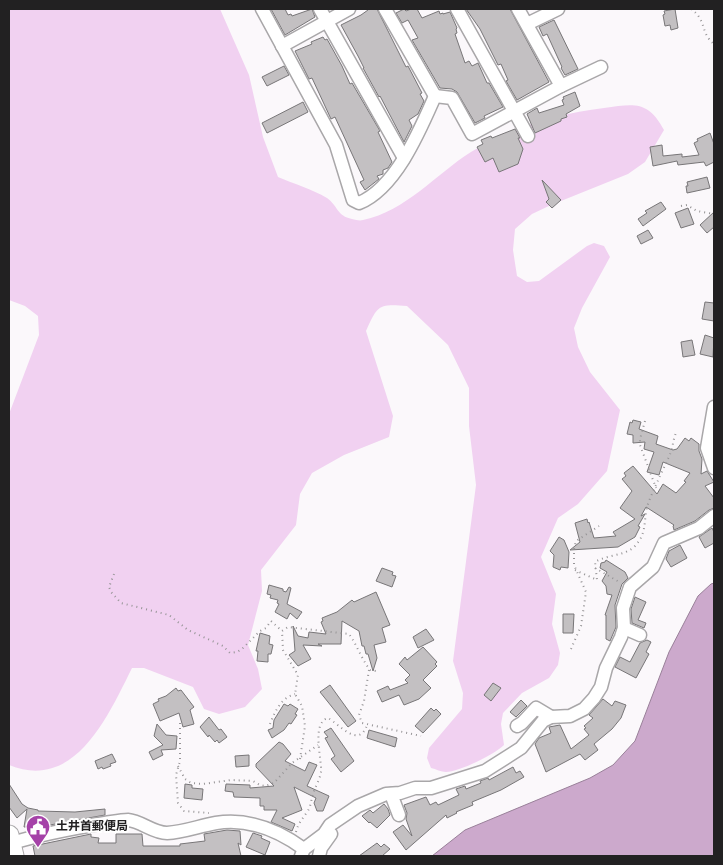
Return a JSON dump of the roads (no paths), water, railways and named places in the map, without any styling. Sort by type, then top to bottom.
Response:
[{"type":"street","points":[[262,9],[336,145],[353,200],[359,203],[367,200],[391,177],[412,148],[435,96]]},
{"type":"street","points":[[320,9],[404,158]]},
{"type":"street","points":[[282,46],[349,9]]},
{"type":"street","points":[[385,9],[435,96]]},
{"type":"street","points":[[457,9],[528,136]]},
{"type":"street","points":[[518,9],[561,86]]},
{"type":"street","points":[[527,24],[558,9]]},
{"type":"street","points":[[435,96],[452,98],[472,134],[561,86],[601,67]]},
{"type":"street","points":[[714,407],[707,448],[714,468]]},
{"type":"street","points":[[517,726],[536,708],[551,717],[563,717],[584,709],[601,687],[606,668],[621,637],[624,628],[622,608],[630,587],[653,566],[664,543],[699,528],[714,516]]},
{"type":"street","points":[[624,628],[640,635]]},
{"type":"street","points":[[12,845],[82,827],[128,820],[165,833],[194,829],[217,823],[247,823],[267,827],[303,850],[324,834],[330,825],[373,798],[386,794],[406,792],[414,788],[431,788],[485,771],[513,754],[527,742],[538,725],[551,717]]},
{"type":"street","points":[[390,794],[399,815]]},
{"type":"street","points":[[319,856],[321,848],[331,834],[373,798]]},
{"type":"place","name":"土井首郵便局","points":[[38,848]]}]
